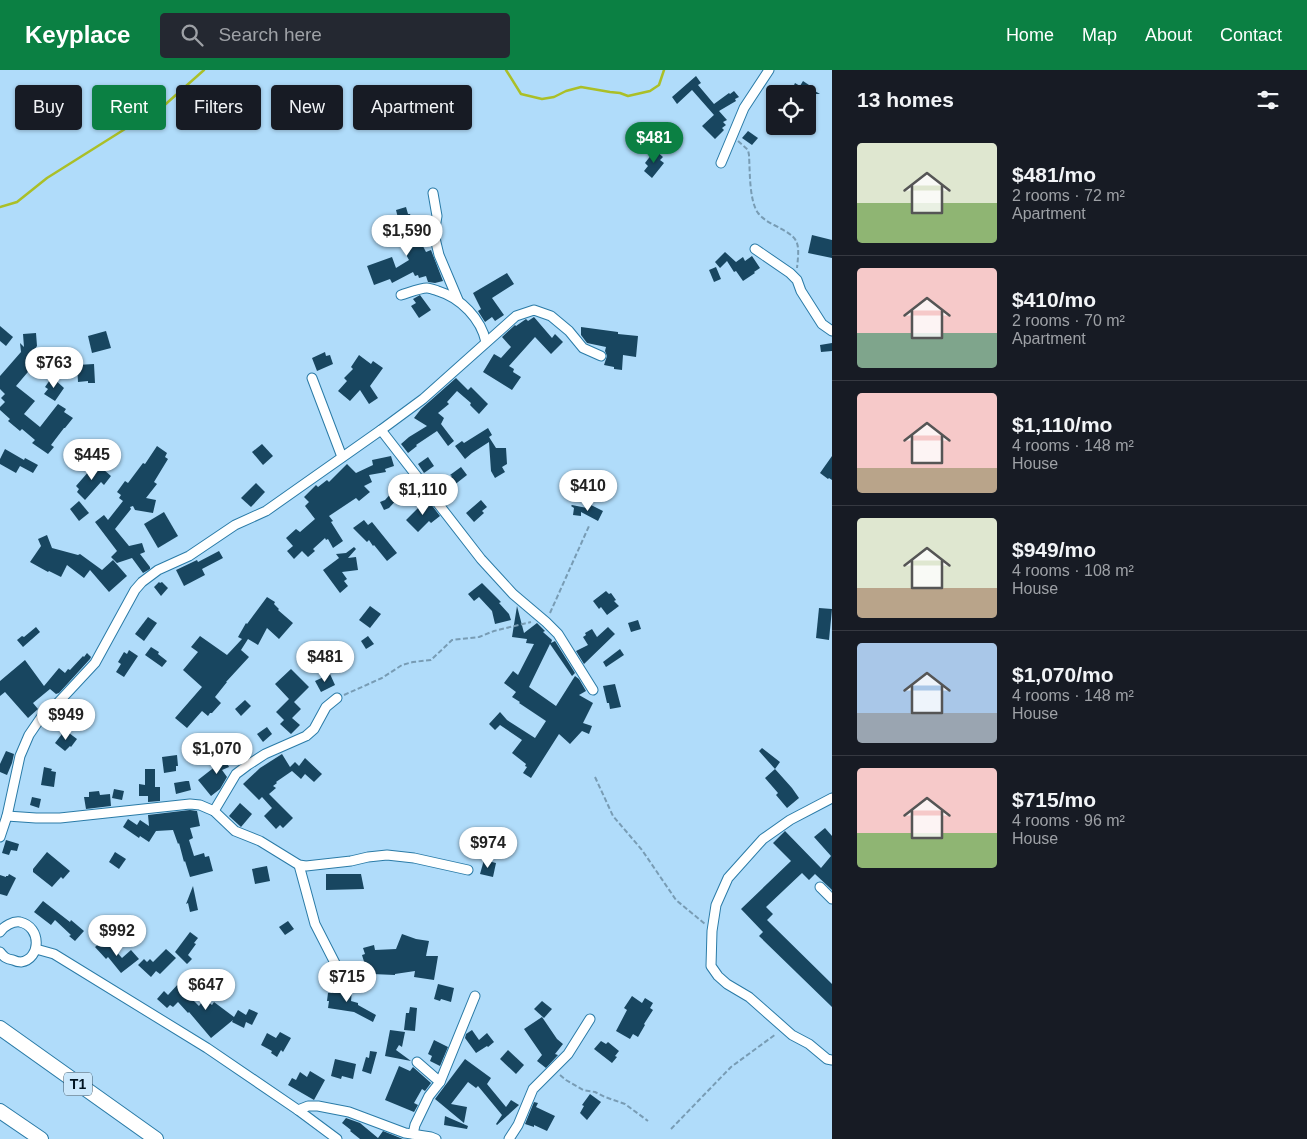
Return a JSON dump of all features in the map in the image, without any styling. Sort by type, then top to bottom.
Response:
[{"type":"highway","name":"T1","points":[[2,1028],[156,1139]]},
{"type":"highway","points":[[0,1111],[41,1139]]},
{"type":"street","points":[[721,163],[744,108],[770,70]]},
{"type":"street","points":[[433,193],[437,216],[434,234],[439,254],[458,300]]},
{"type":"street","points":[[754,249],[790,273],[797,280],[801,291],[822,324],[832,331]]},
{"type":"street","points":[[401,295],[427,288],[446,293],[458,300],[467,309],[484,332],[486,342]]},
{"type":"street","points":[[0,837],[7,816],[20,756],[29,735],[42,716],[54,707],[95,663],[135,590],[142,582],[158,570],[189,556],[235,525],[266,511],[381,430],[423,399],[516,316],[534,310],[552,316],[569,331],[583,348],[601,356]]},
{"type":"street","points":[[312,378],[342,457]]},
{"type":"street","points":[[381,430],[481,559],[513,594],[558,634],[593,690]]},
{"type":"street","points":[[214,811],[236,774],[265,754],[306,736],[314,729],[326,707],[337,698]]},
{"type":"street","points":[[830,1061],[809,1044],[792,1035],[748,997],[727,984],[711,966],[712,931],[716,905],[728,878],[764,839],[790,820],[832,798]]},
{"type":"street","points":[[7,816],[60,818],[190,804],[200,805],[214,811],[234,831],[260,841],[299,864],[306,866],[351,861],[368,856],[387,855],[414,858],[468,870]]},
{"type":"street","points":[[299,864],[315,924],[336,967]]},
{"type":"street","points":[[820,887],[832,900]]},
{"type":"street","points":[[1,927],[18,922],[28,925],[35,933],[37,944],[30,957],[21,962],[2,959]]},
{"type":"street","points":[[36,949],[54,954],[199,1042],[337,1139]]},
{"type":"street","points":[[413,1134],[415,1125],[429,1096],[440,1082],[475,996]]},
{"type":"street","points":[[509,1139],[518,1125],[534,1089],[568,1054],[590,1019]]},
{"type":"street","points":[[417,1062],[440,1082]]},
{"type":"street","points":[[298,1110],[308,1106],[318,1106],[349,1112],[405,1133],[432,1136],[436,1139]]},
{"type":"path","points":[[732,136],[748,150],[752,193],[757,212],[765,220],[791,234],[796,240],[798,251],[797,280]]},
{"type":"path","points":[[337,698],[382,678],[402,665],[431,660],[452,640],[479,637],[494,631],[544,620],[589,526]]},
{"type":"path","points":[[596,777],[613,816],[642,850],[676,900],[712,931]]},
{"type":"path","points":[[670,1129],[731,1067],[784,1028]]},
{"type":"path","points":[[554,1067],[566,1080],[583,1090],[595,1092],[626,1104],[648,1121]]},
{"type":"building","points":[[696,76],[701,83],[698,85],[714,104],[734,91],[739,97],[735,99],[736,101],[719,111],[727,120],[723,122],[726,125],[722,128],[724,130],[715,139],[702,126],[714,115],[692,90],[677,104],[672,97]]},
{"type":"building","points":[[803,81],[809,85],[801,85]]},
{"type":"building","points":[[748,131],[758,138],[752,145],[742,138]]},
{"type":"building","points":[[655,150],[663,157],[660,160],[664,163],[652,178],[644,171],[648,166],[645,163]]},
{"type":"building","points":[[406,207],[415,226],[413,227],[426,252],[431,250],[443,281],[428,282],[426,276],[419,278],[413,272],[392,283],[390,279],[374,285],[367,266],[392,257],[396,268],[409,260],[399,242],[403,240],[394,218],[398,218],[396,210]]},
{"type":"building","points":[[812,235],[832,240],[832,258],[808,253]]},
{"type":"building","points":[[725,252],[736,262],[743,257],[745,261],[752,256],[760,268],[743,281],[727,261],[720,268],[715,262]]},
{"type":"building","points":[[716,267],[721,279],[714,282],[709,270]]},
{"type":"building","points":[[507,273],[514,284],[492,298],[504,315],[495,321],[492,317],[485,322],[478,311],[481,309],[473,293]]},
{"type":"building","points":[[420,295],[431,310],[419,318],[411,306],[416,303],[413,299]]},
{"type":"building","points":[[534,317],[552,338],[555,334],[563,342],[551,354],[535,337],[509,366],[514,369],[513,372],[521,377],[512,390],[483,372],[494,354],[501,358],[511,347],[502,337],[515,325]]},
{"type":"building","points":[[0,326],[13,337],[6,346],[0,341]]},
{"type":"building","points":[[581,327],[638,336],[636,357],[623,355],[622,370],[604,365],[607,356],[606,347],[587,343],[581,335]]},
{"type":"building","points":[[106,331],[111,348],[92,353],[88,336]]},
{"type":"building","points":[[36,333],[37,346],[29,357],[33,361],[31,364],[33,366],[16,386],[35,401],[24,414],[40,427],[58,404],[66,409],[64,412],[73,418],[51,445],[54,447],[48,454],[32,443],[35,440],[22,429],[20,431],[8,421],[10,419],[0,410],[0,407],[5,402],[1,398],[5,394],[0,389],[0,376],[21,352],[20,343],[24,347],[23,334]]},
{"type":"building","points":[[832,343],[832,351],[821,352],[820,345]]},
{"type":"building","points":[[325,352],[326,356],[330,355],[333,364],[317,371],[312,358]]},
{"type":"building","points":[[57,353],[59,357],[63,354],[71,367],[59,375],[50,360],[50,357]]},
{"type":"building","points":[[359,355],[371,364],[373,361],[383,368],[370,386],[378,398],[369,404],[360,390],[350,401],[338,391],[347,381],[344,378],[353,369],[351,367]]},
{"type":"building","points":[[94,364],[95,383],[88,383],[88,381],[78,382],[77,365]]},
{"type":"building","points":[[52,377],[64,388],[55,401],[44,394],[48,389],[45,387]]},
{"type":"building","points":[[456,378],[468,390],[471,387],[488,404],[479,414],[470,405],[471,403],[457,391],[447,402],[449,404],[438,413],[444,418],[441,424],[454,441],[448,446],[437,431],[416,445],[408,453],[401,444],[427,426],[414,418],[421,409]]},
{"type":"building","points":[[488,428],[492,435],[489,437],[496,448],[506,448],[507,464],[502,467],[505,472],[495,478],[491,471],[489,442],[465,459],[455,446],[462,441],[464,443]]},
{"type":"building","points":[[262,444],[273,456],[263,465],[252,452]]},
{"type":"building","points":[[157,446],[167,453],[165,457],[168,459],[154,482],[157,484],[146,498],[156,500],[153,513],[135,510],[133,506],[130,507],[131,509],[115,529],[129,546],[142,543],[145,552],[140,554],[150,567],[150,569],[143,573],[132,558],[117,563],[111,557],[117,551],[95,522],[104,515],[108,520],[123,501],[119,498],[121,495],[117,492],[125,481],[128,483],[143,463],[145,464]]},
{"type":"building","points":[[5,449],[24,460],[25,458],[38,465],[33,473],[20,466],[16,473],[0,464],[0,459]]},
{"type":"building","points":[[391,456],[394,466],[385,469],[386,472],[369,475],[372,482],[364,486],[370,492],[359,501],[356,498],[329,516],[343,541],[333,548],[328,539],[326,540],[325,538],[313,549],[315,551],[308,557],[302,551],[294,559],[287,551],[293,546],[286,538],[296,529],[300,532],[315,519],[305,506],[309,502],[304,497],[316,485],[318,487],[327,480],[329,482],[347,464],[356,473],[373,465],[372,460]]},
{"type":"building","points":[[832,456],[832,480],[820,473]]},
{"type":"building","points":[[428,457],[434,466],[424,473],[418,464]]},
{"type":"building","points":[[96,463],[111,476],[104,485],[101,482],[85,500],[77,492],[79,489],[76,486]]},
{"type":"building","points":[[461,467],[467,475],[445,495],[438,487]]},
{"type":"building","points":[[256,483],[265,492],[251,507],[241,498]]},
{"type":"building","points":[[394,490],[400,496],[389,508],[384,510],[380,502],[385,500]]},
{"type":"building","points":[[427,499],[440,516],[431,523],[429,521],[418,532],[406,520]]},
{"type":"building","points":[[481,500],[487,507],[482,511],[484,513],[474,522],[466,513]]},
{"type":"building","points":[[79,501],[89,513],[79,521],[70,509]]},
{"type":"building","points":[[589,504],[603,511],[598,521],[581,512],[581,516],[573,515],[574,508],[572,505],[587,508]]},
{"type":"building","points":[[164,512],[178,536],[158,548],[144,524]]},
{"type":"building","points":[[364,520],[368,525],[372,522],[397,553],[387,561],[369,540],[367,542],[353,528]]},
{"type":"building","points":[[47,535],[52,548],[80,554],[102,570],[113,560],[127,576],[109,592],[90,570],[84,578],[67,565],[61,577],[48,572],[30,562],[41,546],[38,539]]},
{"type":"building","points":[[354,547],[356,549],[348,558],[356,557],[358,570],[342,572],[347,579],[344,581],[348,586],[340,593],[323,570],[339,558],[336,554],[346,553]]},
{"type":"building","points":[[219,551],[223,558],[202,569],[205,575],[184,586],[176,570],[197,560],[198,562]]},
{"type":"building","points":[[159,582],[162,582],[168,588],[161,596],[154,587]]},
{"type":"building","points":[[482,583],[501,602],[499,603],[509,614],[511,620],[495,624],[492,611],[479,597],[474,601],[468,594]]},
{"type":"building","points":[[606,591],[609,594],[611,593],[616,600],[614,601],[619,606],[607,615],[593,601]]},
{"type":"building","points":[[267,597],[275,602],[274,604],[278,610],[293,623],[279,639],[267,628],[258,645],[248,639],[241,650],[249,657],[215,697],[221,703],[208,716],[202,711],[187,728],[175,718],[202,687],[183,670],[198,652],[191,647],[200,636],[227,655],[242,639],[238,637],[246,623]]},
{"type":"building","points":[[370,606],[381,614],[370,628],[359,620]]},
{"type":"building","points":[[517,606],[524,633],[537,623],[552,640],[551,643],[555,641],[575,673],[572,676],[550,644],[529,687],[556,706],[575,676],[586,691],[579,695],[593,703],[583,723],[592,726],[589,734],[582,731],[570,744],[559,734],[531,778],[523,773],[527,767],[525,766],[526,764],[512,753],[522,740],[500,725],[495,730],[489,724],[500,712],[507,720],[535,738],[546,721],[512,697],[516,692],[504,683],[513,671],[518,675],[534,644],[526,643],[527,639],[512,637]]},
{"type":"building","points":[[819,608],[832,609],[829,640],[816,638]]},
{"type":"building","points":[[148,617],[157,623],[144,641],[135,634]]},
{"type":"building","points":[[638,620],[641,629],[631,632],[628,623]]},
{"type":"building","points":[[36,627],[40,632],[23,647],[17,640]]},
{"type":"building","points":[[608,627],[615,634],[584,664],[576,651],[588,645],[583,637],[586,635],[585,633],[592,629],[597,637]]},
{"type":"building","points":[[368,636],[374,644],[366,649],[361,641]]},
{"type":"building","points":[[151,647],[159,652],[158,654],[167,661],[162,667],[145,655]]},
{"type":"building","points":[[620,649],[624,655],[606,667],[603,662]]},
{"type":"building","points":[[129,650],[138,656],[124,677],[116,672],[121,664],[118,662],[124,652],[127,654]]},
{"type":"building","points":[[87,653],[91,657],[90,659],[59,693],[56,694],[50,689],[33,703],[38,709],[28,718],[5,692],[0,696],[0,681],[25,660],[44,686],[59,668],[65,673]]},
{"type":"building","points":[[291,669],[309,687],[294,702],[301,709],[292,718],[300,725],[291,734],[280,724],[284,720],[276,712],[289,699],[275,684]]},
{"type":"building","points":[[330,674],[335,685],[321,692],[315,681]]},
{"type":"building","points":[[615,684],[621,707],[610,709],[603,686]]},
{"type":"building","points":[[245,700],[251,706],[241,716],[235,709]]},
{"type":"building","points":[[267,727],[272,734],[263,742],[257,734]]},
{"type":"building","points":[[65,730],[77,739],[65,751],[55,743]]},
{"type":"building","points":[[762,748],[780,762],[775,769],[759,751]]},
{"type":"building","points":[[6,751],[14,754],[7,775],[0,772],[0,764]]},
{"type":"building","points":[[231,752],[235,762],[222,770],[227,777],[220,789],[211,796],[198,780],[221,762],[219,757]]},
{"type":"building","points":[[282,754],[290,767],[295,762],[299,766],[305,758],[322,774],[314,782],[305,774],[301,779],[292,771],[276,782],[273,786],[276,788],[269,794],[293,818],[283,828],[280,825],[276,829],[264,816],[272,808],[262,797],[259,800],[243,784],[260,768]]},
{"type":"building","points":[[177,755],[178,766],[176,766],[176,771],[164,773],[162,757]]},
{"type":"building","points":[[44,767],[56,772],[54,787],[41,785]]},
{"type":"building","points":[[145,769],[155,769],[155,787],[160,787],[160,801],[148,802],[148,796],[139,796],[139,784],[145,785]]},
{"type":"building","points":[[775,769],[799,798],[787,808],[776,795],[778,793],[765,778]]},
{"type":"building","points":[[189,781],[191,790],[176,794],[174,783]]},
{"type":"building","points":[[114,789],[124,791],[122,800],[112,798]]},
{"type":"building","points":[[99,791],[100,795],[110,794],[111,806],[86,809],[84,797],[89,797],[89,792]]},
{"type":"building","points":[[32,797],[41,799],[39,808],[30,805]]},
{"type":"building","points":[[240,803],[252,814],[241,827],[229,816]]},
{"type":"building","points":[[190,810],[197,811],[200,826],[190,828],[193,838],[189,840],[194,856],[204,853],[205,857],[209,856],[213,871],[190,877],[173,830],[156,831],[149,842],[140,836],[139,838],[123,827],[128,819],[137,825],[140,820],[149,826],[148,815]]},
{"type":"building","points":[[825,828],[832,836],[832,890],[815,874],[809,880],[802,873],[766,907],[773,914],[767,920],[832,984],[832,1007],[759,936],[763,932],[741,909],[791,861],[773,843],[785,831],[821,868],[831,856],[814,837]]},
{"type":"building","points":[[6,840],[19,844],[17,851],[11,850],[9,855],[2,853]]},
{"type":"building","points":[[47,852],[70,871],[52,887],[33,872],[33,869]]},
{"type":"building","points":[[115,852],[126,859],[119,869],[109,862]]},
{"type":"building","points":[[484,860],[496,863],[493,877],[480,874]]},
{"type":"building","points":[[267,866],[270,881],[255,884],[252,869]]},
{"type":"building","points":[[9,874],[16,878],[7,896],[0,894],[0,875],[6,877]]},
{"type":"building","points":[[326,874],[361,874],[364,889],[326,890]]},
{"type":"building","points":[[193,886],[198,910],[190,912],[188,903],[186,904]]},
{"type":"building","points":[[43,901],[84,931],[75,941],[55,920],[51,925],[34,912]]},
{"type":"building","points":[[288,921],[294,929],[285,935],[279,927]]},
{"type":"building","points":[[190,932],[198,938],[188,955],[192,959],[187,964],[175,952]]},
{"type":"building","points":[[402,934],[429,941],[426,956],[438,956],[434,980],[414,977],[415,971],[395,975],[372,974],[365,976],[362,965],[365,965],[362,955],[365,954],[363,948],[374,945],[375,950],[396,949]]},
{"type":"building","points":[[107,941],[122,958],[131,950],[139,959],[121,973],[108,957],[106,959],[95,947],[101,942],[103,944]]},
{"type":"building","points":[[166,949],[176,958],[160,974],[156,971],[151,977],[138,965],[144,959],[147,962],[150,959],[153,962]]},
{"type":"building","points":[[180,982],[188,989],[185,992],[199,1006],[204,999],[212,1005],[214,1002],[234,1017],[238,1010],[246,1015],[249,1009],[258,1013],[252,1025],[246,1022],[244,1028],[232,1022],[233,1020],[211,1038],[178,1002],[173,1007],[170,1005],[167,1008],[157,999],[164,991],[168,995]]},
{"type":"building","points":[[438,984],[454,988],[451,1002],[434,999]]},
{"type":"building","points":[[332,987],[352,990],[351,1001],[358,1003],[358,1005],[376,1015],[373,1022],[354,1012],[328,1008],[328,993],[332,993]]},
{"type":"building","points":[[632,996],[642,1003],[645,998],[653,1003],[650,1008],[653,1010],[638,1037],[633,1034],[630,1039],[616,1031],[627,1010],[624,1008]]},
{"type":"building","points":[[542,1001],[552,1009],[544,1018],[534,1009]]},
{"type":"building","points":[[410,1007],[417,1008],[415,1031],[404,1030],[406,1013],[409,1013]]},
{"type":"building","points":[[542,1017],[557,1039],[563,1044],[555,1054],[558,1055],[546,1068],[537,1061],[542,1055],[524,1029]]},
{"type":"building","points":[[390,1030],[405,1032],[402,1047],[399,1045],[396,1050],[411,1061],[385,1056]]},
{"type":"building","points":[[472,1030],[479,1040],[487,1033],[494,1042],[476,1053],[465,1038],[466,1034]]},
{"type":"building","points":[[280,1032],[291,1038],[283,1052],[281,1050],[277,1057],[271,1053],[272,1051],[261,1045],[267,1033],[276,1038]]},
{"type":"building","points":[[434,1040],[448,1047],[440,1066],[430,1061],[432,1056],[428,1054]]},
{"type":"building","points":[[601,1041],[606,1044],[608,1042],[619,1051],[612,1063],[594,1049]]},
{"type":"building","points":[[508,1050],[524,1065],[516,1074],[500,1059]]},
{"type":"building","points":[[370,1051],[377,1052],[371,1074],[362,1071],[366,1057],[369,1058]]},
{"type":"building","points":[[335,1059],[356,1064],[353,1079],[342,1076],[341,1079],[331,1076]]},
{"type":"building","points":[[465,1059],[491,1078],[487,1084],[506,1107],[511,1100],[519,1105],[497,1125],[502,1115],[478,1086],[476,1088],[468,1082],[451,1104],[467,1107],[464,1123],[435,1099]]},
{"type":"building","points":[[399,1066],[410,1071],[413,1067],[431,1083],[425,1091],[422,1089],[414,1103],[418,1105],[414,1112],[385,1100]]},
{"type":"building","points":[[310,1071],[325,1080],[314,1100],[288,1085],[292,1078],[296,1080],[300,1072],[307,1077]]},
{"type":"building","points":[[590,1094],[601,1102],[587,1120],[580,1113],[584,1106],[582,1105]]},
{"type":"building","points":[[534,1102],[538,1103],[536,1107],[555,1116],[547,1131],[534,1125],[534,1127],[525,1124]]},
{"type":"building","points":[[445,1116],[468,1126],[467,1129],[444,1125]]},
{"type":"building","points":[[346,1118],[360,1123],[378,1138],[383,1131],[403,1139],[360,1139],[342,1123]]},
{"type":"waterway","points":[[0,207],[17,202],[47,178],[159,110],[204,70]]},
{"type":"waterway","points":[[506,70],[521,94],[542,99],[554,97],[581,87],[628,96],[650,91],[659,85],[664,70]]}]
